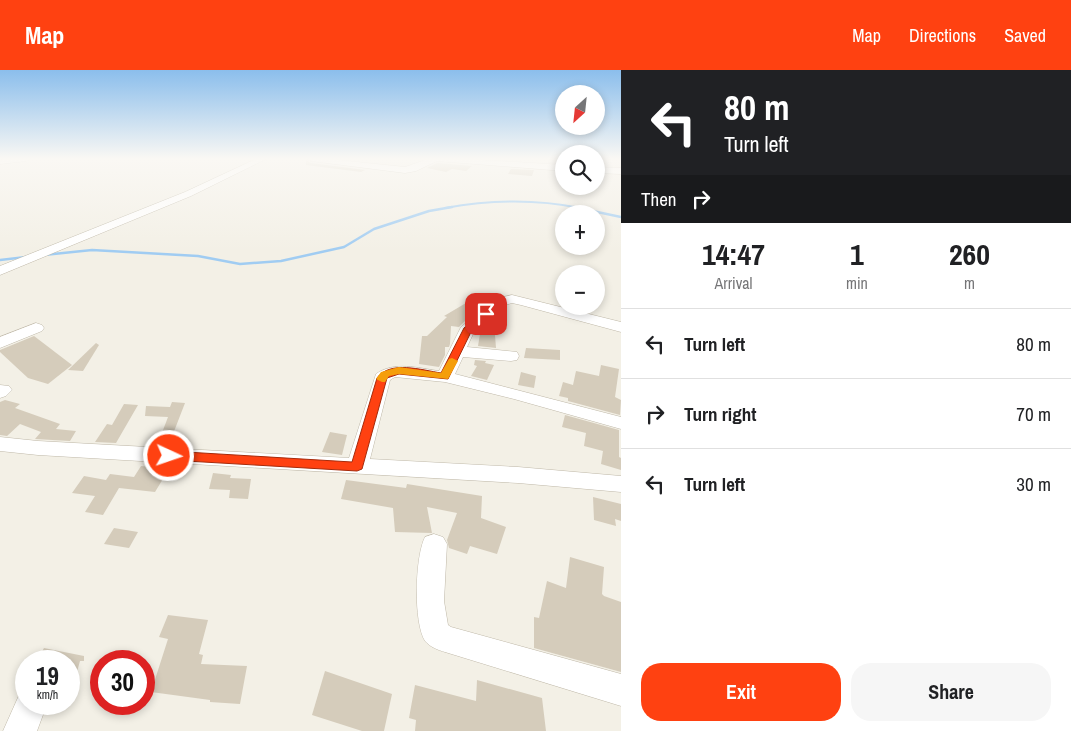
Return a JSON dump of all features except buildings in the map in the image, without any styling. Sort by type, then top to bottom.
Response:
[{"type":"street","points":[[0,271],[197,190]]},
{"type":"street","points":[[444,377],[471,326],[500,302],[506,300],[522,300],[621,327]]},
{"type":"street","points":[[0,343],[36,328]]},
{"type":"street","points":[[457,351],[511,356]]},
{"type":"street","points":[[357,466],[382,378],[385,374],[399,370],[444,377],[520,395],[621,423]]},
{"type":"street","points":[[0,444],[621,484]]},
{"type":"street","points":[[434,544],[431,611],[432,627],[436,633],[446,639],[621,690]]},
{"type":"street","points":[[20,731],[27,715]]},
{"type":"waterway","points":[[445,208],[495,202],[530,202],[563,205]]},
{"type":"waterway","points":[[44,255],[92,250],[198,256],[240,264],[281,261],[344,247],[374,229],[429,211],[452,207]]},
{"type":"waterway","points":[[605,214],[621,217]]},
{"type":"waterway","points":[[0,260],[26,257]]},
{"type":"slow traffic","points":[[382,379],[385,374],[399,370],[444,377],[452,361]]},
{"type":"route","points":[[169,456],[357,466],[382,378],[385,374],[399,370],[444,377],[467,330],[486,314]]}]
